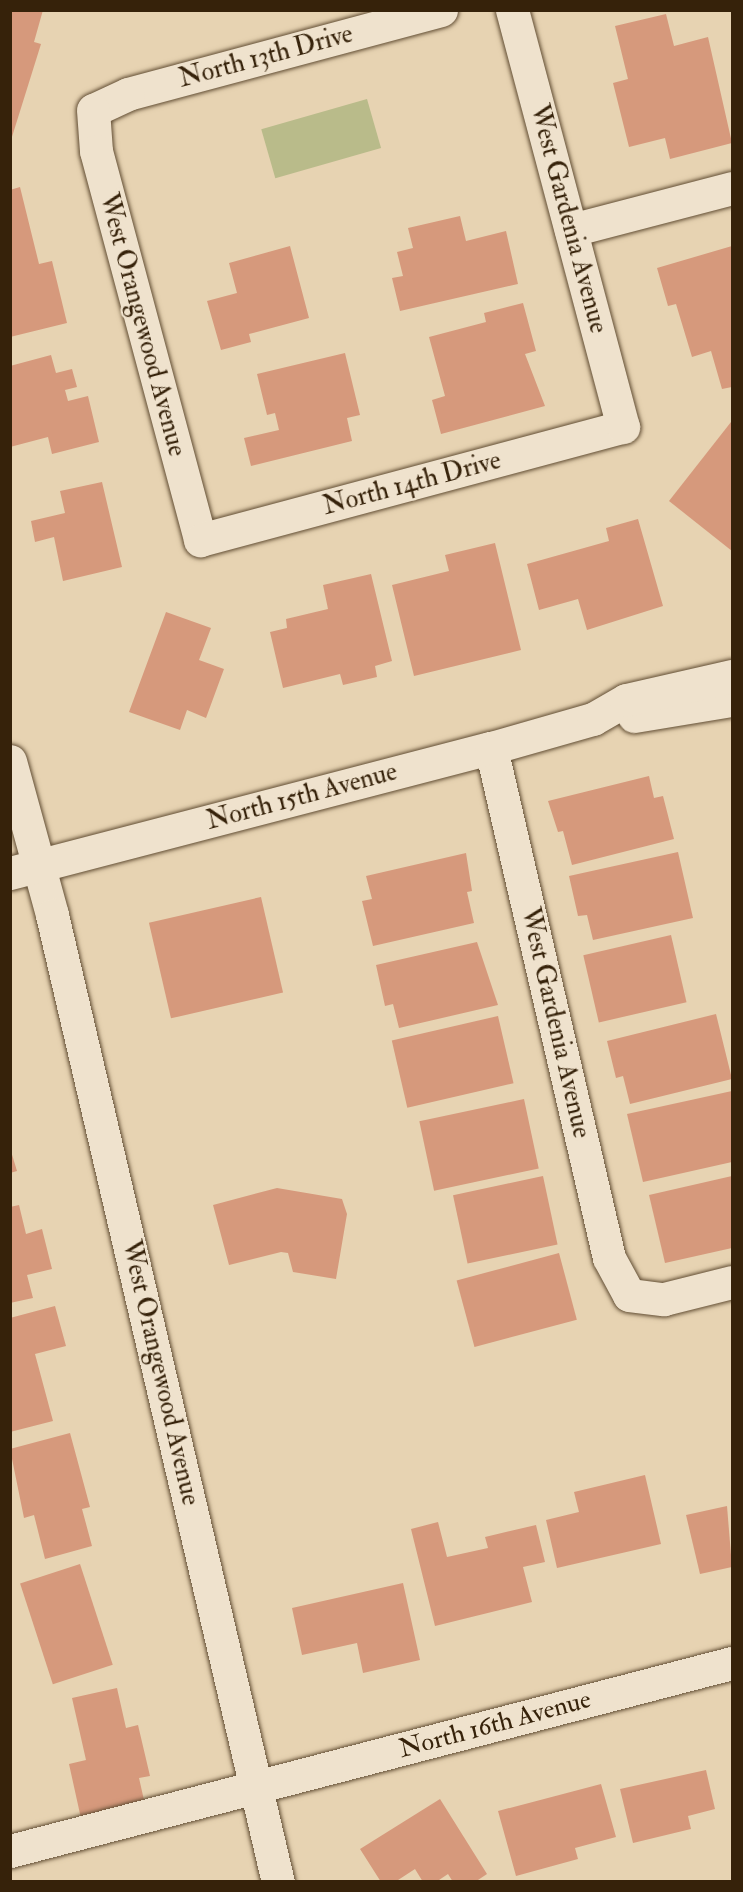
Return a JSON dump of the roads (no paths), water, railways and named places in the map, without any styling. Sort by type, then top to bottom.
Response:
[{"type":"street","name":"North 13th Drive","points":[[93,110],[128,94],[441,10]]},
{"type":"street","name":"West Gardenia Avenue","points":[[512,10],[623,427]]},
{"type":"street","name":"West Orangewood Avenue","points":[[93,110],[96,151],[200,540]]},
{"type":"street","points":[[571,230],[732,188]]},
{"type":"street","name":"North 14th Drive","points":[[200,540],[623,427]]},
{"type":"street","name":"North 15th Avenue","points":[[25,869],[491,748],[593,718],[626,700],[732,676]]},
{"type":"street","name":"North 15th Avenue","points":[[593,718],[624,718],[732,700]]},
{"type":"street","name":"West Gardenia Avenue","points":[[491,748],[609,1258],[629,1295],[664,1299],[732,1282]]},
{"type":"street","name":"West Orangewood Avenue","points":[[10,761],[27,833],[25,869],[278,1881]]},
{"type":"street","name":"North 16th Avenue","points":[[10,1851],[732,1663]]}]
